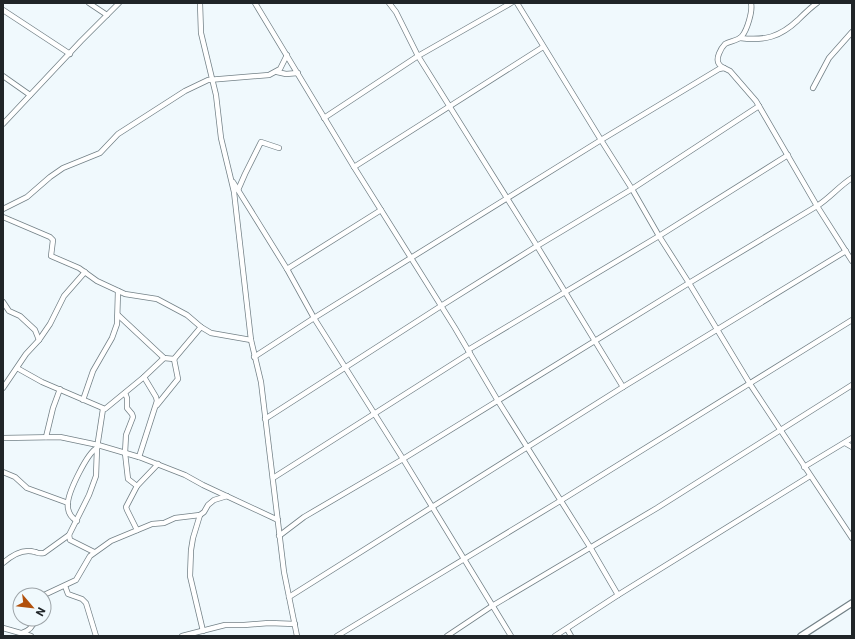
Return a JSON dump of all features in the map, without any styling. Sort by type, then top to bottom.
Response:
[{"type":"main road","points":[[801,636],[852,603]]},
{"type":"street","points":[[90,3],[107,15]]},
{"type":"street","points":[[3,124],[119,3]]},
{"type":"street","points":[[200,3],[200,33],[216,98],[221,138],[231,180],[251,340],[260,379],[284,572],[297,636]]},
{"type":"street","points":[[255,3],[354,167],[590,547],[618,595]]},
{"type":"street","points":[[389,3],[396,12],[418,56],[623,387]]},
{"type":"street","points":[[324,118],[418,56],[511,3]]},
{"type":"street","points":[[517,3],[632,189],[658,236],[689,283],[750,384],[852,538]]},
{"type":"street","points":[[740,38],[749,20],[752,9],[751,3]]},
{"type":"street","points":[[817,3],[797,21],[776,35],[758,40],[740,38],[724,45],[717,61],[724,68],[730,70],[759,106],[817,206],[852,261]]},
{"type":"street","points":[[3,10],[70,54]]},
{"type":"street","points":[[813,88],[829,58],[852,32]]},
{"type":"street","points":[[354,167],[543,47]]},
{"type":"street","points":[[3,209],[27,197],[63,168],[100,152],[118,134],[185,91],[206,80],[264,76],[277,72],[282,67],[287,54]]},
{"type":"street","points":[[254,357],[314,318],[601,140],[718,69],[724,68]]},
{"type":"street","points":[[277,72],[286,74],[298,73]]},
{"type":"street","points":[[3,76],[30,95]]},
{"type":"street","points":[[265,419],[441,306],[632,189],[759,106]]},
{"type":"street","points":[[238,190],[244,174],[261,142],[279,148]]},
{"type":"street","points":[[272,478],[564,292],[658,236],[788,155]]},
{"type":"street","points":[[279,536],[304,517],[403,459],[689,283],[826,201],[836,189],[852,178]]},
{"type":"street","points":[[231,180],[287,269],[344,368],[403,459],[511,636]]},
{"type":"street","points":[[287,269],[381,210]]},
{"type":"street","points":[[3,217],[50,237],[53,240],[52,256],[72,264],[86,272],[97,281],[130,296],[157,299],[187,315],[201,327],[214,334],[251,340]]},
{"type":"street","points":[[289,597],[623,387],[846,251]]},
{"type":"street","points":[[3,388],[26,354],[39,340],[54,319],[64,296],[86,272]]},
{"type":"street","points":[[83,400],[93,371],[117,324],[118,291]]},
{"type":"street","points":[[3,302],[9,310],[20,316],[35,330],[39,340]]},
{"type":"street","points":[[118,315],[164,358],[174,359]]},
{"type":"street","points":[[336,636],[750,384],[852,320]]},
{"type":"street","points":[[174,359],[201,327]]},
{"type":"street","points":[[103,409],[144,378],[164,358]]},
{"type":"street","points":[[156,404],[178,379],[174,359]]},
{"type":"street","points":[[17,368],[42,382],[103,409]]},
{"type":"street","points":[[139,457],[156,404],[156,397],[144,378]]},
{"type":"street","points":[[447,636],[492,606],[657,508],[852,385]]},
{"type":"street","points":[[46,438],[53,408],[60,389]]},
{"type":"street","points":[[125,393],[127,398],[127,408],[133,417],[126,435],[125,453],[128,479],[137,486]]},
{"type":"street","points":[[3,563],[18,552],[33,551],[44,554],[70,535],[95,480],[97,467],[97,446],[103,409]]},
{"type":"street","points":[[3,438],[60,437],[139,457],[185,475],[202,485],[278,520]]},
{"type":"street","points":[[804,467],[852,438]]},
{"type":"street","points":[[845,443],[852,447]]},
{"type":"street","points":[[77,521],[70,515],[68,503],[71,491],[89,456],[97,446]]},
{"type":"street","points":[[145,459],[151,470]]},
{"type":"street","points":[[137,530],[126,508],[137,486],[158,464]]},
{"type":"street","points":[[3,472],[14,477],[27,488],[68,503]]},
{"type":"street","points":[[556,636],[618,595],[810,476]]},
{"type":"street","points":[[203,631],[190,576],[193,538],[200,515],[204,512],[210,502],[227,496]]},
{"type":"street","points":[[52,592],[76,580],[94,552],[111,541],[152,524],[164,523],[175,518],[200,515]]},
{"type":"street","points":[[70,535],[70,540],[94,552]]},
{"type":"street","points":[[65,586],[68,594],[82,599],[86,603],[96,636]]},
{"type":"street","points":[[182,636],[225,625],[269,623],[295,624]]},
{"type":"street","points":[[22,633],[32,627]]},
{"type":"street","points":[[4,628],[9,635],[15,632]]},
{"type":"street","points":[[4,628],[31,636]]},
{"type":"street","points":[[567,629],[571,636]]}]
